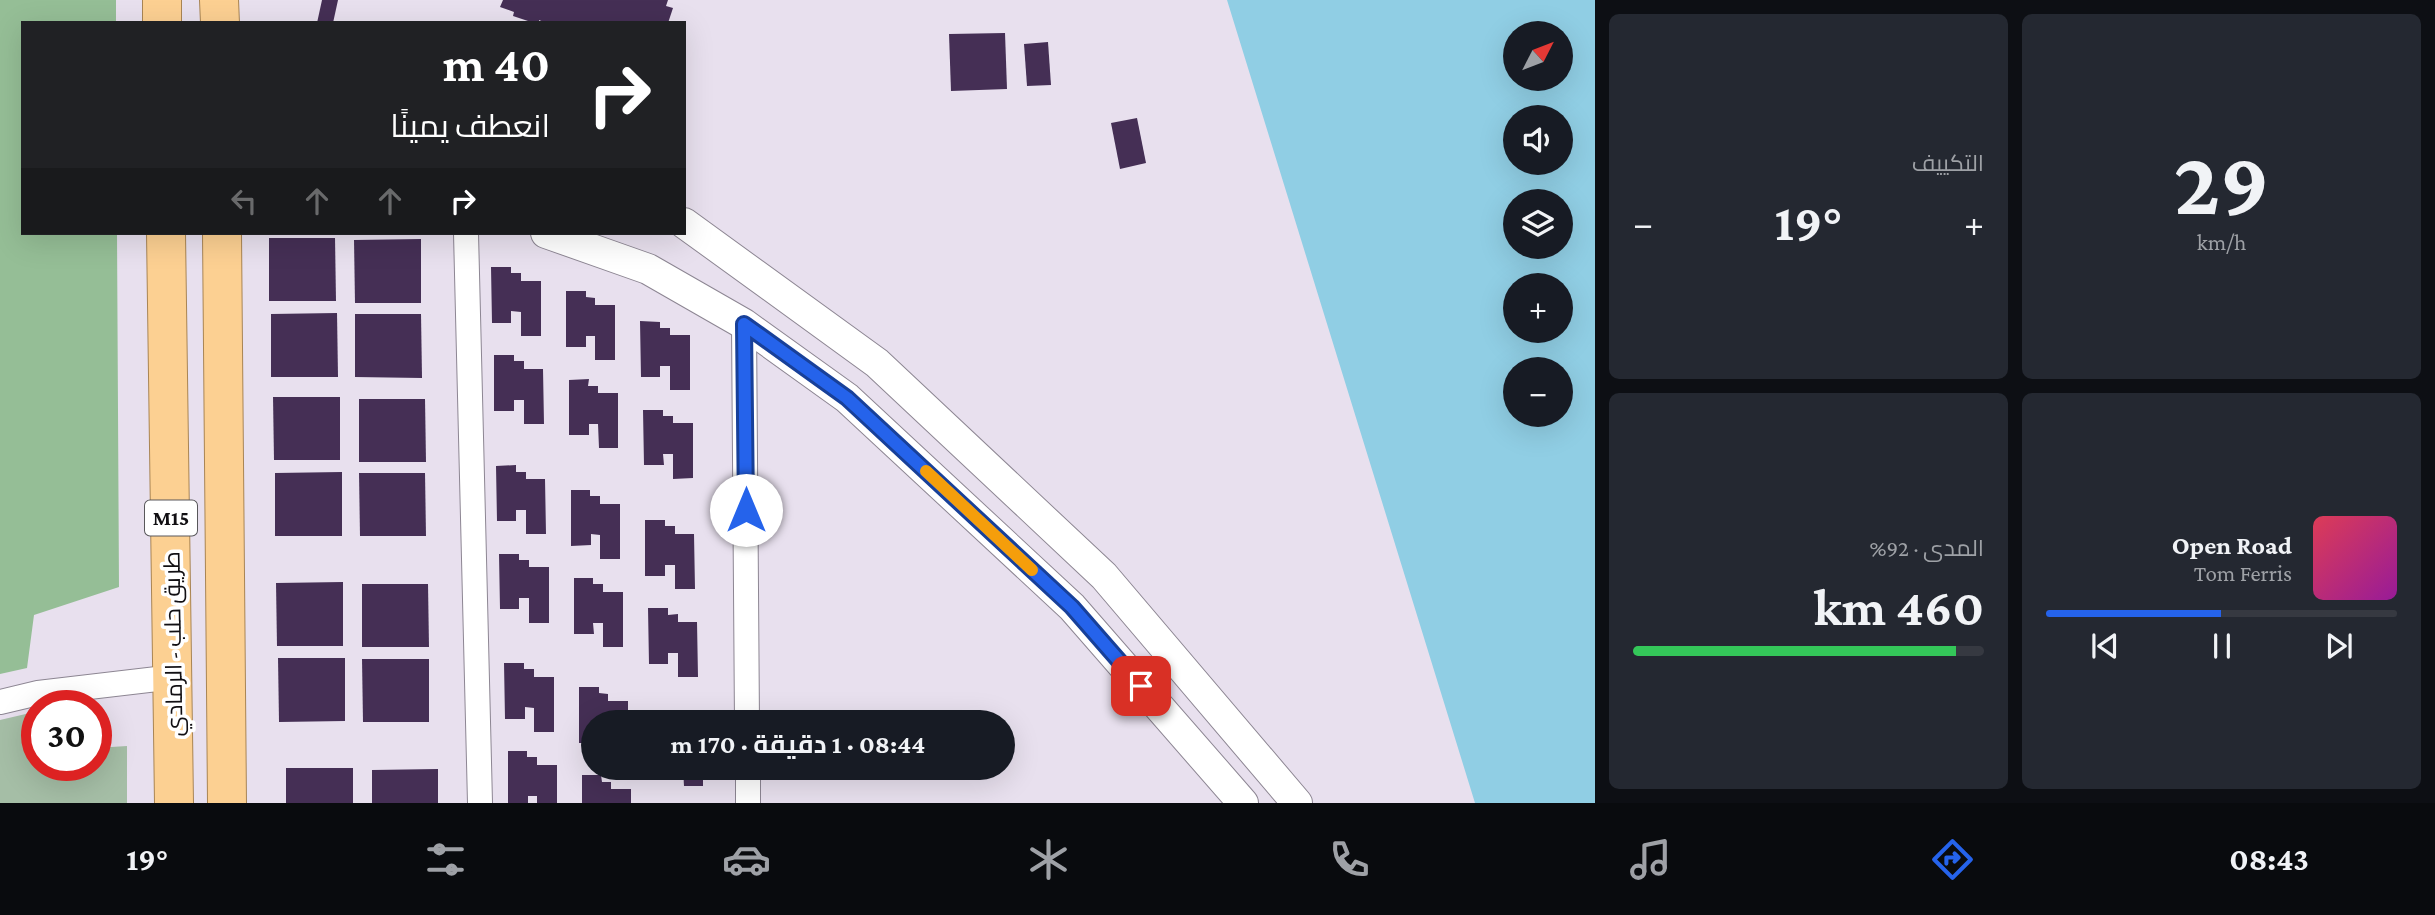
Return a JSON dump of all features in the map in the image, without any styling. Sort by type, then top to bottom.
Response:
[{"type":"highway","points":[[162,0],[162,21]]},
{"type":"highway","points":[[219,0],[220,21]]},
{"type":"highway","name":"طريق حلب - الرمادي","points":[[166,235],[174,803]]},
{"type":"highway","name":"M15","points":[[222,235],[227,803]]},
{"type":"street","points":[[686,224],[877,363],[1104,576],[1297,803]]},
{"type":"street","points":[[466,235],[480,803]]},
{"type":"street","points":[[552,235],[648,268],[744,324],[847,398],[1072,607],[1243,803]]},
{"type":"street","points":[[744,324],[747,710]]},
{"type":"street","points":[[0,702],[38,693],[174,677]]},
{"type":"street","points":[[748,780],[748,803]]},
{"type":"green space","points":[[0,0],[116,0],[116,21],[21,21],[21,235],[117,235],[119,587],[34,615],[27,668],[0,674]]},
{"type":"green space","points":[[21,715],[21,781],[112,781],[112,747],[127,746],[127,803],[0,803],[0,720]]},
{"type":"water","points":[[1227,0],[1595,0],[1595,803],[1475,803]]},
{"type":"building","points":[[322,0],[338,0],[333,21],[317,21]]},
{"type":"building","points":[[503,0],[668,0],[666,6],[673,8],[669,21],[528,21],[513,16],[514,12],[500,7]]},
{"type":"building","points":[[1005,33],[1007,89],[951,91],[949,34]]},
{"type":"building","points":[[1048,42],[1051,85],[1027,86],[1024,44]]},
{"type":"building","points":[[1137,118],[1146,163],[1120,169],[1111,123]]},
{"type":"building","points":[[269,238],[335,238],[336,301],[269,301]]},
{"type":"building","points":[[421,239],[421,303],[355,303],[354,240]]},
{"type":"building","points":[[491,267],[511,267],[511,273],[521,273],[521,281],[541,281],[541,336],[521,336],[521,312],[511,311],[511,323],[492,323]]},
{"type":"building","points":[[566,291],[586,291],[586,297],[595,298],[595,305],[615,305],[615,360],[595,360],[595,336],[586,336],[586,347],[566,347]]},
{"type":"building","points":[[337,313],[338,377],[271,377],[271,314]]},
{"type":"building","points":[[355,314],[421,314],[422,378],[355,377]]},
{"type":"building","points":[[640,321],[660,322],[660,328],[670,328],[670,335],[690,335],[690,390],[670,390],[670,366],[660,366],[660,377],[641,377]]},
{"type":"building","points":[[494,355],[514,355],[514,361],[524,361],[524,369],[543,369],[544,424],[524,424],[524,400],[514,400],[514,411],[494,411]]},
{"type":"building","points":[[589,379],[588,386],[598,386],[598,393],[618,393],[618,448],[599,448],[598,424],[589,424],[589,435],[569,435],[569,380]]},
{"type":"building","points":[[273,397],[340,397],[340,460],[274,460]]},
{"type":"building","points":[[359,399],[425,399],[426,462],[359,462]]},
{"type":"building","points":[[643,410],[663,410],[663,416],[673,416],[673,423],[693,423],[693,478],[673,479],[673,454],[663,454],[664,465],[644,465]]},
{"type":"building","points":[[516,465],[516,472],[526,472],[526,479],[545,479],[546,534],[526,534],[526,510],[516,510],[516,521],[497,521],[496,466]]},
{"type":"building","points":[[342,472],[342,536],[275,536],[275,473]]},
{"type":"building","points":[[359,473],[425,473],[426,536],[360,536]]},
{"type":"building","points":[[571,490],[590,490],[590,496],[600,496],[600,504],[620,504],[620,559],[600,559],[600,535],[591,534],[591,545],[571,546]]},
{"type":"building","points":[[645,520],[665,520],[665,526],[675,526],[675,534],[694,534],[695,589],[675,589],[675,565],[665,565],[665,576],[645,576]]},
{"type":"building","points":[[499,554],[519,554],[519,560],[529,560],[529,567],[549,567],[549,623],[529,623],[529,598],[519,598],[519,609],[500,609]]},
{"type":"building","points":[[574,578],[593,578],[593,584],[603,584],[603,592],[623,592],[623,647],[603,647],[603,623],[593,623],[594,634],[574,634]]},
{"type":"building","points":[[343,582],[343,646],[277,646],[276,583]]},
{"type":"building","points":[[362,584],[428,584],[429,647],[362,647]]},
{"type":"building","points":[[648,608],[668,608],[668,615],[678,614],[678,622],[697,622],[698,677],[678,677],[678,653],[668,653],[668,664],[649,664]]},
{"type":"building","points":[[278,658],[345,658],[345,721],[279,722]]},
{"type":"building","points":[[362,659],[429,659],[429,722],[363,722]]},
{"type":"building","points":[[504,663],[524,663],[524,669],[534,669],[534,677],[554,677],[554,732],[534,732],[534,708],[525,707],[525,719],[505,719]]},
{"type":"building","points":[[579,687],[599,687],[599,693],[608,694],[608,701],[628,701],[628,710],[581,710],[579,743]]},
{"type":"building","points":[[508,751],[527,751],[527,757],[537,757],[537,765],[557,765],[557,803],[537,803],[537,796],[528,796],[528,803],[508,803]]},
{"type":"building","points":[[286,768],[353,768],[353,803],[286,803]]},
{"type":"building","points":[[438,769],[438,803],[372,803],[372,770]]},
{"type":"building","points":[[582,780],[611,782],[611,789],[631,789],[631,803],[582,803]]},
{"type":"building","points":[[684,780],[703,780],[703,786],[684,786]]},
{"type":"slow traffic","points":[[926,471],[1032,570]]},
{"type":"route","points":[[746,510],[744,324],[847,398],[1072,607],[1141,686]]}]
